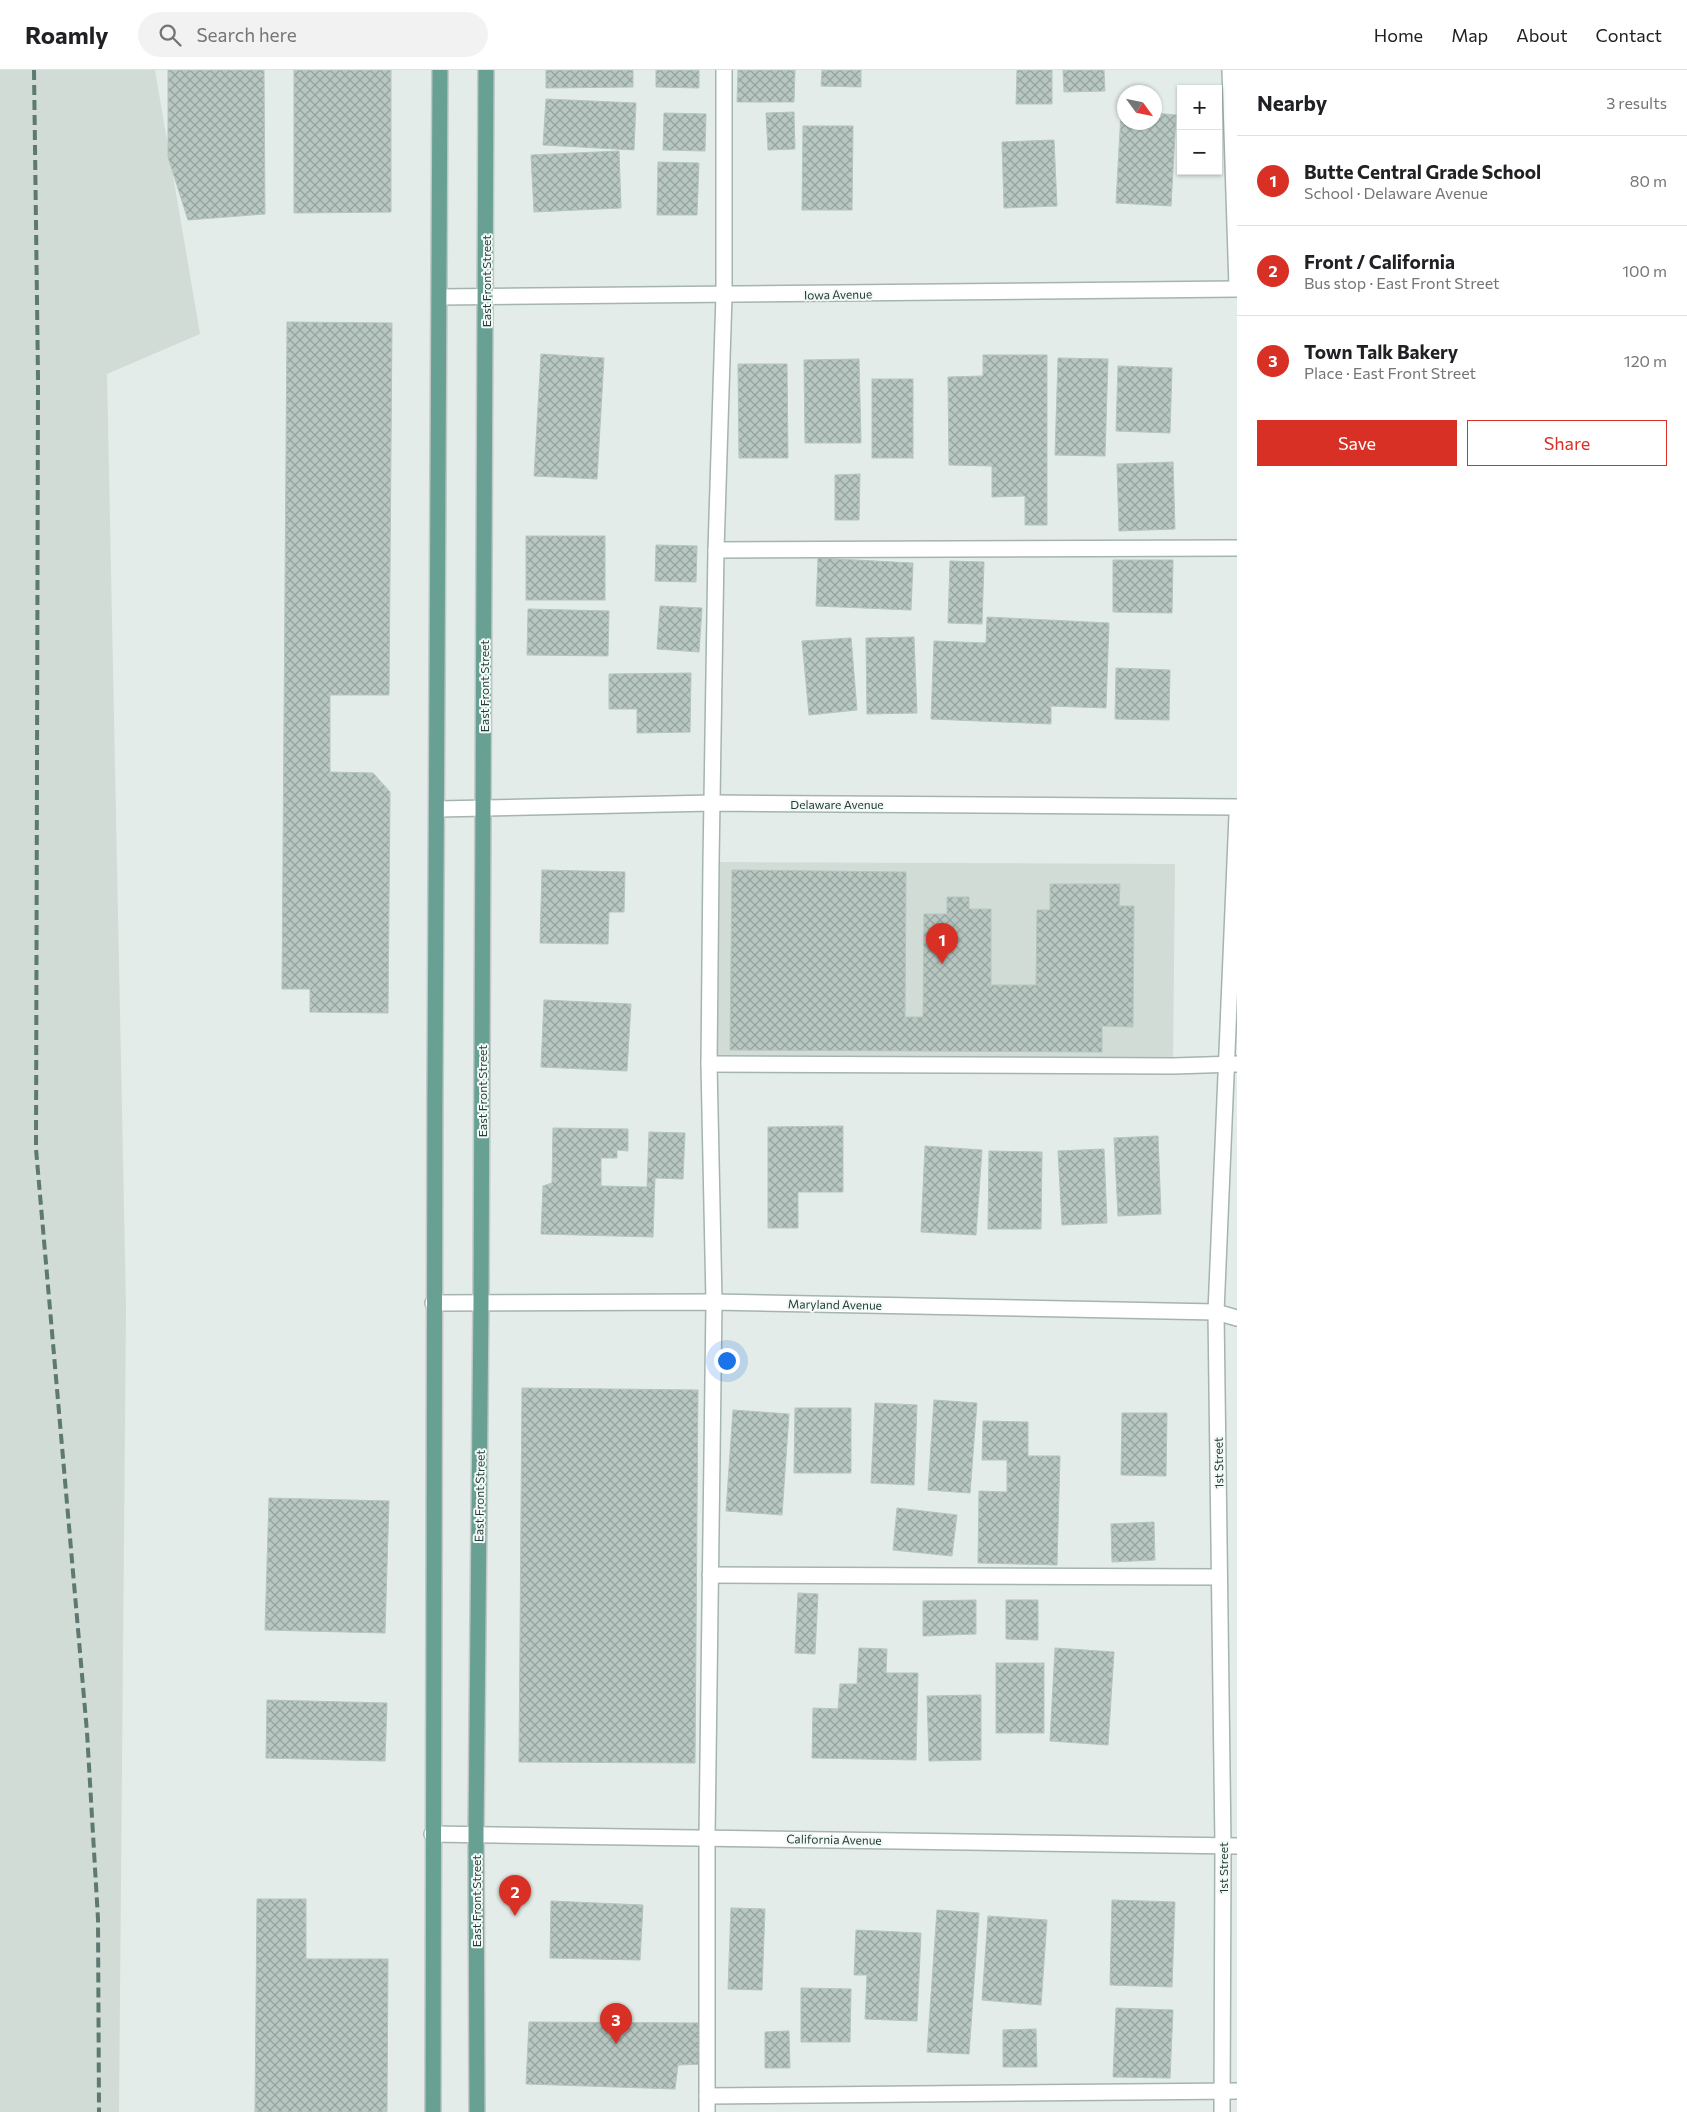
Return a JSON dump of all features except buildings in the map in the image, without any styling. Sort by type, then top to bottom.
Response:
[{"type":"main road","points":[[433,2112],[433,1302],[438,809],[440,70]]},
{"type":"main road","name":"East Front Street","points":[[477,2112],[476,1834],[484,808],[486,70]]},
{"type":"street","points":[[707,2112],[707,1837],[714,1302],[709,1064],[716,550],[724,295],[724,70]]},
{"type":"street","points":[[1230,70],[1237,288]]},
{"type":"street","name":"Iowa Avenue","points":[[440,297],[1237,288]]},
{"type":"street","points":[[716,550],[1237,548]]},
{"type":"street","name":"Delaware Avenue","points":[[438,809],[712,803],[1237,807]]},
{"type":"street","name":"1st Street","points":[[1222,2112],[1230,1846],[1220,1577],[1216,1312],[1232,1064],[1237,815]]},
{"type":"street","points":[[709,1064],[1173,1066],[1232,1064]]},
{"type":"street","name":"Maryland Avenue","points":[[433,1302],[714,1302],[1216,1312],[1237,1318]]},
{"type":"street","points":[[710,1574],[1220,1577]]},
{"type":"street","name":"California Avenue","points":[[432,1834],[1230,1846]]},
{"type":"street","points":[[707,2096],[1237,2091]]},
{"type":"shaded area","points":[[0,70],[155,70],[200,334],[107,374],[126,1307],[119,2112],[0,2112]]},
{"type":"shaded area","points":[[711,862],[1175,864],[1173,1066],[709,1064]]},
{"type":"railway","points":[[34,70],[38,378],[36,1149],[87,1732],[98,1919],[99,2112]]},
{"type":"place","name":"Butte Central Grade School","points":[[942,964]]},
{"type":"place","name":"Front / California","points":[[515,1916]]},
{"type":"place","name":"Town Talk Bakery","points":[[616,2044]]}]
